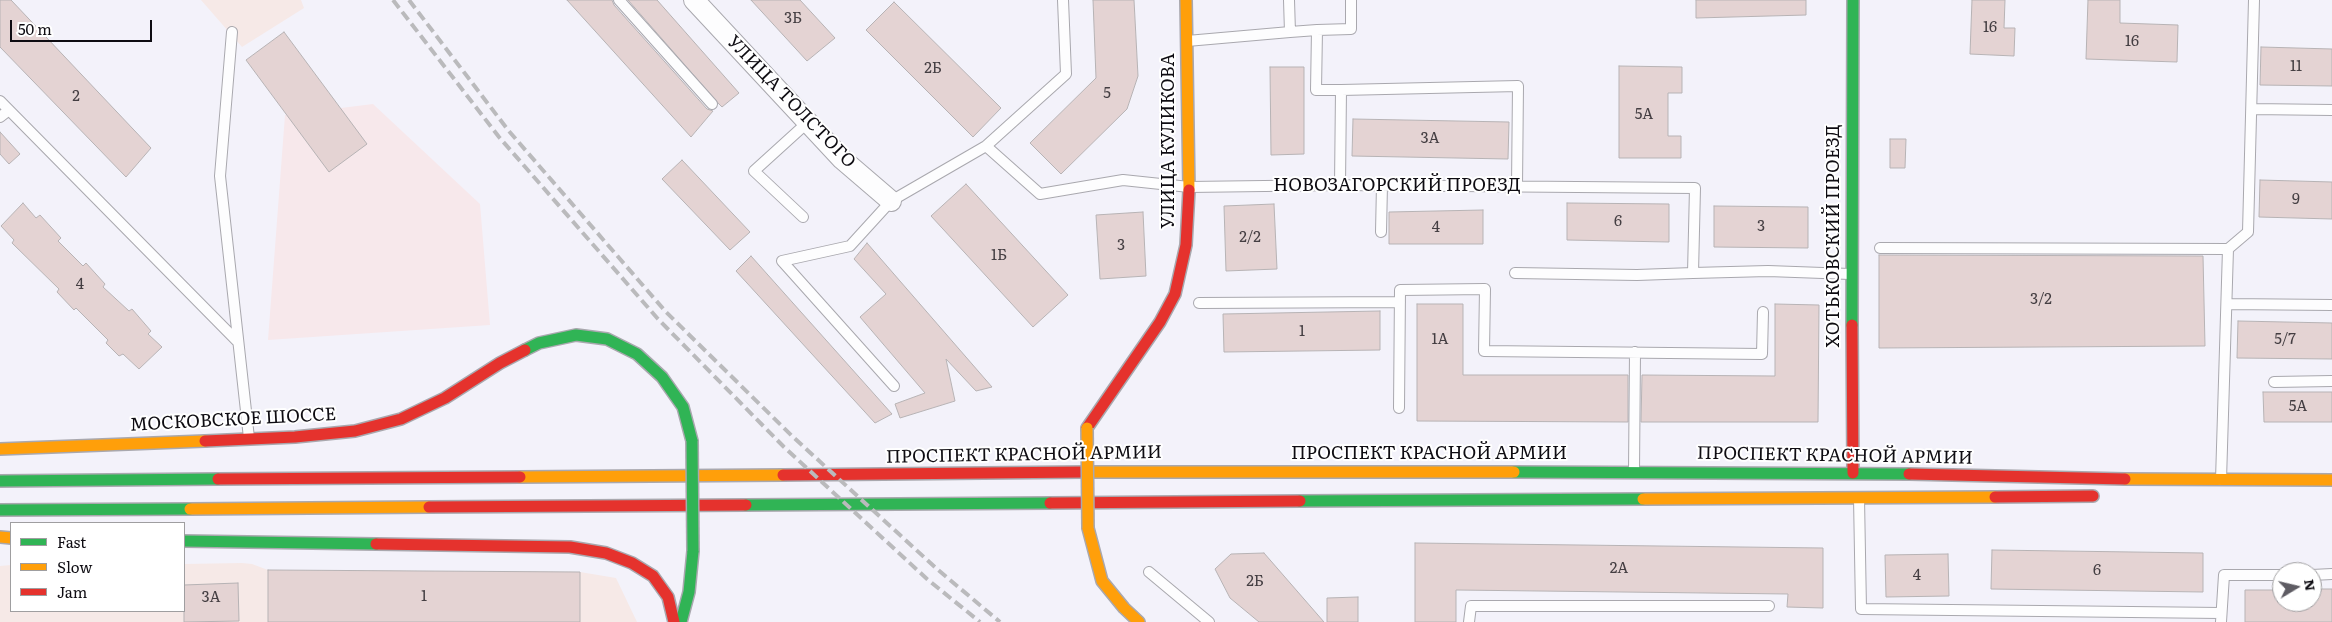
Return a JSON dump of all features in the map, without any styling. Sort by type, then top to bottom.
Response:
[{"type":"main road","name":"УЛИЦА КУЛИКОВА","points":[[1139,622],[1124,608],[1102,581],[1088,528],[1087,428],[1160,322],[1176,294],[1186,245],[1189,187],[1186,0]]},
{"type":"main road","name":"ХОТЬКОВСКИЙ ПРОЕЗД","points":[[1854,0],[1851,274],[1854,473]]},
{"type":"main road","name":"МОСКОВСКОЕ ШОССЕ","points":[[0,449],[295,438],[355,431],[401,419],[445,398],[500,363],[539,343],[576,335],[607,339],[637,354],[662,377],[683,407],[692,441],[693,551],[689,592],[681,622]]},
{"type":"main road","name":"ПРОСПЕКТ КРАСНОЙ АРМИИ","points":[[0,481],[1208,471],[1854,473],[2221,480],[2332,480]]},
{"type":"main road","points":[[0,510],[2105,496]]},
{"type":"main road","points":[[185,540],[570,547],[606,553],[632,562],[653,576],[668,597],[674,622]]},
{"type":"street","name":"УЛИЦА ТОЛСТОГО","points":[[694,0],[842,159],[891,201]]},
{"type":"lane","points":[[619,0],[712,104]]},
{"type":"lane","points":[[894,386],[782,262],[850,246],[891,201],[986,146],[1066,74],[1063,0]]},
{"type":"lane","points":[[1289,0],[1290,32]]},
{"type":"lane","points":[[1186,41],[1351,29],[1351,0]]},
{"type":"lane","points":[[1880,248],[2228,249],[2248,232],[2254,0]]},
{"type":"lane","points":[[1317,30],[1316,90],[1518,86],[1517,186]]},
{"type":"lane","points":[[232,32],[220,176],[249,439]]},
{"type":"lane","points":[[1340,185],[1341,90]]},
{"type":"lane","points":[[0,101],[238,342]]},
{"type":"lane","points":[[0,117],[9,110]]},
{"type":"lane","points":[[2252,110],[2332,110]]},
{"type":"lane","points":[[803,217],[754,171],[808,122]]},
{"type":"lane","name":"НОВОЗАГОРСКИЙ ПРОЕЗД","points":[[986,146],[1040,194],[1123,180],[1189,187],[1382,185],[1695,188],[1693,273]]},
{"type":"lane","points":[[1381,232],[1382,185]]},
{"type":"lane","points":[[2221,480],[2228,249]]},
{"type":"lane","points":[[1515,273],[1637,275],[1768,271],[1851,274]]},
{"type":"lane","points":[[1400,408],[1400,290],[1485,288],[1484,351],[1762,354],[1763,312]]},
{"type":"lane","points":[[1199,303],[1400,302]]},
{"type":"lane","points":[[2226,304],[2332,305]]},
{"type":"lane","points":[[1634,472],[1635,352]]},
{"type":"lane","points":[[2274,382],[2332,381]]},
{"type":"lane","points":[[1859,498],[1860,609],[2221,618],[2224,575],[2272,575]]},
{"type":"lane","points":[[1149,572],[1209,622]]},
{"type":"lane","points":[[1469,622],[1471,606],[1770,606]]},
{"type":"shaded area","points":[[201,0],[301,0],[304,8],[242,47]]},
{"type":"shaded area","points":[[373,104],[480,204],[490,325],[268,340],[285,115]]},
{"type":"shaded area","points":[[242,563],[252,564],[268,570],[580,572],[616,578],[637,622],[0,622],[0,566],[10,565],[10,612],[185,612],[185,564]]},
{"type":"building","points":[[0,0],[11,0],[151,148],[126,177],[0,47]]},
{"type":"building","points":[[567,0],[612,0],[614,5],[707,109],[713,111],[691,137]]},
{"type":"building","points":[[628,0],[657,0],[739,93],[722,107]]},
{"type":"building","points":[[751,0],[800,0],[835,38],[807,61]]},
{"type":"building","points":[[1093,0],[1134,0],[1138,76],[1127,109],[1061,174],[1030,143],[1096,78]]},
{"type":"building","points":[[1696,0],[1806,0],[1806,15],[1696,18]]},
{"type":"building","points":[[1972,0],[2005,0],[2004,28],[2015,28],[2014,56],[1970,54]]},
{"type":"building","points":[[2088,0],[2120,0],[2120,23],[2178,25],[2177,62],[2086,59]]},
{"type":"building","points":[[894,2],[1001,108],[973,137],[866,30]]},
{"type":"building","points":[[284,32],[367,144],[329,172],[246,60]]},
{"type":"building","points":[[2261,47],[2332,49],[2332,86],[2260,85]]},
{"type":"building","points":[[1619,66],[1682,67],[1682,93],[1668,93],[1668,136],[1681,136],[1681,158],[1619,158]]},
{"type":"building","points":[[1270,67],[1304,67],[1304,154],[1271,155]]},
{"type":"building","points":[[1353,119],[1509,122],[1508,159],[1352,156]]},
{"type":"building","points":[[0,132],[20,154],[9,164],[0,154]]},
{"type":"building","points":[[1890,139],[1906,139],[1905,168],[1890,168]]},
{"type":"building","points":[[682,160],[750,232],[730,250],[662,179]]},
{"type":"building","points":[[2260,180],[2332,182],[2332,219],[2259,217]]},
{"type":"building","points":[[966,184],[1068,295],[1033,327],[931,216]]},
{"type":"building","points":[[23,203],[36,218],[40,215],[61,238],[58,241],[83,266],[86,263],[105,284],[103,287],[129,311],[132,309],[151,331],[148,334],[162,347],[139,369],[123,354],[119,356],[106,343],[108,340],[76,308],[74,310],[57,292],[59,289],[12,243],[14,240],[1,226]]},
{"type":"building","points":[[1567,203],[1669,204],[1669,242],[1567,240]]},
{"type":"building","points":[[1274,204],[1277,269],[1226,271],[1224,206]]},
{"type":"building","points":[[1714,206],[1808,207],[1808,248],[1714,247]]},
{"type":"building","points":[[1483,210],[1483,244],[1389,244],[1389,212]]},
{"type":"building","points":[[1143,212],[1146,276],[1100,279],[1096,215]]},
{"type":"building","points":[[867,243],[992,387],[976,391],[946,359],[955,401],[900,418],[895,404],[925,393],[860,317],[886,294],[854,259]]},
{"type":"building","points":[[1879,255],[2203,256],[2205,346],[1879,348]]},
{"type":"building","points":[[751,256],[892,414],[875,423],[736,271]]},
{"type":"building","points":[[1417,304],[1463,304],[1463,375],[1628,375],[1628,422],[1417,421]]},
{"type":"building","points":[[1775,304],[1819,305],[1818,422],[1641,422],[1642,375],[1775,376]]},
{"type":"building","points":[[1380,311],[1380,350],[1224,352],[1223,314]]},
{"type":"building","points":[[2238,321],[2332,323],[2332,359],[2237,358]]},
{"type":"building","points":[[2263,392],[2332,392],[2332,422],[2264,422]]},
{"type":"building","points":[[1415,543],[1823,548],[1823,608],[1787,607],[1788,594],[1456,590],[1456,622],[1415,622]]},
{"type":"building","points":[[1992,550],[2203,553],[2203,592],[1991,589]]},
{"type":"building","points":[[1264,553],[1324,622],[1259,622],[1230,598],[1215,569],[1231,554]]},
{"type":"building","points":[[1948,554],[1949,596],[1886,597],[1885,555]]},
{"type":"building","points":[[268,570],[580,572],[580,622],[268,622]]},
{"type":"building","points":[[238,583],[239,621],[184,622],[185,585]]},
{"type":"building","points":[[2322,589],[2332,589],[2332,622],[2245,622],[2245,590],[2272,590],[2272,612],[2322,612]]},
{"type":"building","points":[[1358,597],[1358,622],[1327,622],[1327,598]]},
{"type":"railway","points":[[393,0],[499,137],[658,319],[784,447],[927,579],[980,622]]},
{"type":"railway","points":[[409,0],[508,130],[666,312],[792,436],[937,569],[1000,622]]},
{"type":"traffic: fast","points":[[1852,325],[1853,0]]},
{"type":"traffic: fast","points":[[525,350],[539,343],[576,335],[607,339],[637,354],[662,377],[683,407],[692,441]]},
{"type":"traffic: fast","points":[[692,441],[693,551]]},
{"type":"traffic: fast","points":[[1514,472],[1909,474]]},
{"type":"traffic: fast","points":[[0,481],[218,479]]},
{"type":"traffic: fast","points":[[1300,501],[1643,499]]},
{"type":"traffic: fast","points":[[746,505],[1050,503]]},
{"type":"traffic: fast","points":[[0,510],[190,509]]},
{"type":"traffic: fast","points":[[185,541],[376,544]]},
{"type":"traffic: fast","points":[[681,622],[689,592],[693,551]]},
{"type":"traffic: slow","points":[[1186,0],[1189,190]]},
{"type":"traffic: slow","points":[[1087,428],[1088,528]]},
{"type":"traffic: slow","points":[[0,449],[205,441]]},
{"type":"traffic: slow","points":[[1084,472],[1514,472]]},
{"type":"traffic: slow","points":[[520,477],[783,475]]},
{"type":"traffic: slow","points":[[2125,479],[2332,480]]},
{"type":"traffic: slow","points":[[1643,499],[1995,497]]},
{"type":"traffic: slow","points":[[190,509],[429,507]]},
{"type":"traffic: slow","points":[[1088,528],[1102,581],[1124,608],[1139,622]]},
{"type":"traffic: slow","points":[[0,537],[10,538]]},
{"type":"traffic: jam","points":[[1087,428],[1160,322],[1175,294],[1186,245],[1189,190]]},
{"type":"traffic: jam","points":[[1852,325],[1853,473]]},
{"type":"traffic: jam","points":[[205,441],[295,437],[355,431],[401,419],[445,398],[500,363],[525,350]]},
{"type":"traffic: jam","points":[[783,475],[1084,472]]},
{"type":"traffic: jam","points":[[1909,474],[2125,479]]},
{"type":"traffic: jam","points":[[218,479],[520,477]]},
{"type":"traffic: jam","points":[[1995,497],[2093,496]]},
{"type":"traffic: jam","points":[[1050,503],[1300,501]]},
{"type":"traffic: jam","points":[[429,507],[746,505]]},
{"type":"traffic: jam","points":[[376,544],[570,547],[606,553],[632,563],[653,576],[668,597],[674,622]]}]
